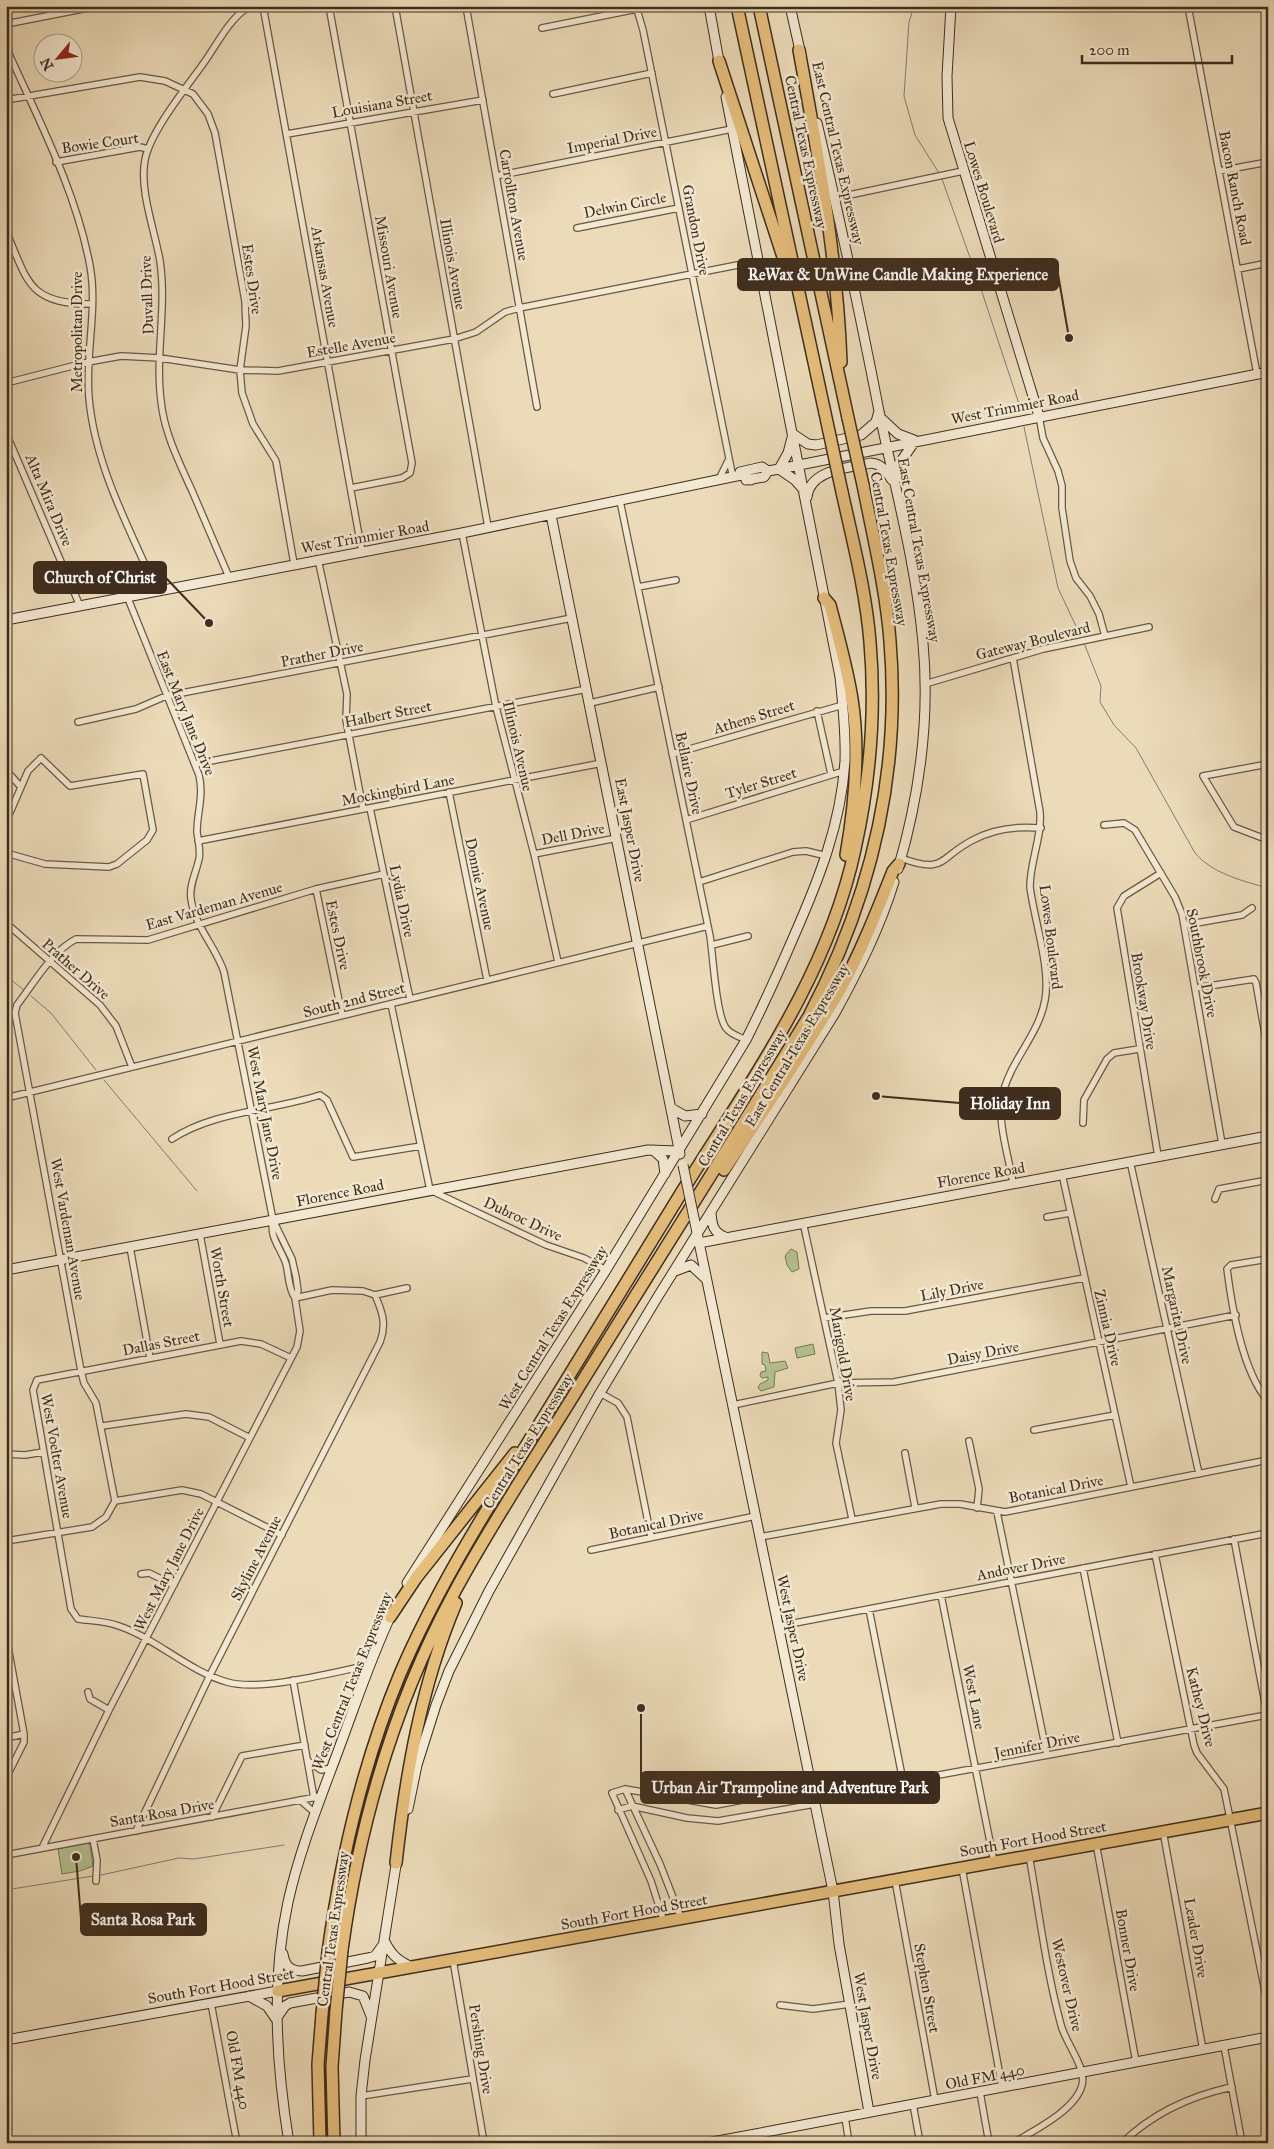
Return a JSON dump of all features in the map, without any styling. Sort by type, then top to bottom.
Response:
[{"type":"highway","name":"Central Texas Expressway","points":[[320,2143],[318,2064],[322,2014],[328,1952],[343,1857],[372,1751],[399,1676],[446,1577],[583,1349],[776,1042],[815,969],[832,928],[854,853],[864,802],[870,761],[872,700],[866,613],[842,492],[737,6]]},
{"type":"highway","name":"Central Texas Expressway","points":[[334,2143],[332,2067],[336,2011],[342,1950],[356,1864],[390,1738],[415,1674],[467,1569],[809,1016],[834,966],[862,894],[879,828],[888,776],[893,689],[890,640],[882,578],[759,6]]},
{"type":"highway","points":[[799,50],[824,187],[836,273],[842,394]]},
{"type":"highway","points":[[719,61],[797,300],[802,309]]},
{"type":"highway","points":[[824,598],[830,605],[844,659],[852,700],[855,742],[855,790],[851,828],[846,860],[832,910],[832,928]]},
{"type":"highway","points":[[702,1191],[713,1186],[768,1105],[840,989],[862,946],[893,871],[900,861]]},
{"type":"highway","points":[[390,1617],[416,1578],[508,1460],[535,1431]]},
{"type":"highway","points":[[396,1863],[407,1776],[422,1701],[432,1667],[463,1588],[467,1569]]},
{"type":"highway","name":"South Fort Hood Street","points":[[278,1991],[962,1868],[1096,1842],[1268,1813]]},
{"type":"highway","points":[[313,2143],[318,2064]]},
{"type":"main road","points":[[679,1151],[746,1040],[766,1001],[827,856],[839,809],[844,771],[843,705],[805,492],[709,6]]},
{"type":"main road","name":"East Central Texas Expressway","points":[[698,1238],[711,1213],[840,1006],[880,922],[900,861],[918,778],[925,684],[923,643],[915,588],[835,198],[790,6]]},
{"type":"main road","name":"Lowes Boulevard","points":[[951,6],[947,106],[959,172],[1038,416]]},
{"type":"main road","name":"West Trimmier Road","points":[[6,620],[551,515],[726,477],[762,467],[768,470],[779,469],[915,440],[1268,372]]},
{"type":"main road","points":[[793,434],[808,444],[816,445],[862,435],[876,422],[880,415],[898,434],[915,440],[899,464],[895,487]]},
{"type":"main road","points":[[793,434],[788,453],[779,469],[795,480],[805,492]]},
{"type":"main road","points":[[807,504],[808,490],[818,478],[827,473],[871,464],[877,464],[886,470],[895,487]]},
{"type":"main road","name":"West Trimmier Road","points":[[726,477],[734,483],[764,477],[768,470]]},
{"type":"main road","name":"East Jasper Drive","points":[[551,515],[679,1151]]},
{"type":"main road","points":[[671,1108],[685,1116],[702,1114]]},
{"type":"main road","name":"Florence Road","points":[[698,1238],[725,1237],[1268,1136]]},
{"type":"main road","points":[[652,1150],[663,1159],[665,1174]]},
{"type":"main road","name":"Florence Road","points":[[6,1270],[652,1150],[679,1151]]},
{"type":"main road","name":"West Jasper Drive","points":[[679,1151],[833,1891],[869,2112]]},
{"type":"main road","name":"West Central Texas Expressway","points":[[289,2143],[279,2070],[276,2019],[278,1991],[288,1902],[316,1814],[318,1797],[332,1768],[390,1617],[420,1559],[606,1270],[679,1151]]},
{"type":"main road","points":[[711,1213],[713,1228],[717,1234],[725,1237]]},
{"type":"main road","points":[[361,2143],[361,2096],[371,2018],[385,1942],[396,1863],[418,1764],[431,1719],[449,1671],[489,1591],[600,1393],[674,1271],[698,1238]]},
{"type":"main road","points":[[674,1271],[691,1265],[706,1279]]},
{"type":"main road","points":[[282,1946],[284,1962],[294,1971],[302,1971],[368,1958],[380,1950],[385,1942]]},
{"type":"main road","points":[[385,1942],[391,1954],[398,1961],[412,1967]]},
{"type":"main road","name":"South Fort Hood Street","points":[[6,2040],[278,1991]]},
{"type":"main road","points":[[276,2019],[280,2010],[290,2003],[350,1992],[363,1996],[371,2018]]},
{"type":"main road","points":[[248,1996],[267,2006],[276,2019]]},
{"type":"main road","name":"Old FM 440","points":[[707,2143],[1268,2037]]},
{"type":"street","points":[[51,6],[52,15]]},
{"type":"street","points":[[6,24],[98,6]]},
{"type":"street","name":"Duvall Drive","points":[[229,577],[167,431],[160,400],[162,286],[160,262],[144,181],[144,166],[148,149],[185,90],[235,20],[252,6]]},
{"type":"street","name":"Arkansas Avenue","points":[[263,6],[362,552]]},
{"type":"street","name":"Missouri Avenue","points":[[329,6],[412,463],[410,473],[402,478],[351,488]]},
{"type":"street","name":"Illinois Avenue","points":[[395,6],[488,527]]},
{"type":"street","name":"Carrollton Avenue","points":[[466,6],[537,407]]},
{"type":"street","name":"Bacon Ranch Road","points":[[1188,6],[1257,374]]},
{"type":"street","points":[[542,28],[636,8]]},
{"type":"street","name":"Grandon Drive","points":[[636,8],[652,73],[729,459],[726,477]]},
{"type":"street","name":"Metropolitan Drive","points":[[6,47],[28,95],[78,217],[92,286],[88,362],[89,400],[105,465],[157,591]]},
{"type":"street","points":[[553,94],[652,73]]},
{"type":"street","points":[[6,100],[140,77],[165,81],[185,90]]},
{"type":"street","name":"Estes Drive","points":[[185,90],[193,94],[208,114],[218,145],[245,301],[246,326],[240,370],[242,393],[249,414],[276,461],[294,564]]},
{"type":"street","name":"Louisiana Street","points":[[287,134],[482,100]]},
{"type":"street","name":"Imperial Drive","points":[[496,176],[732,129]]},
{"type":"street","name":"Bowie Court","points":[[56,162],[140,147],[148,149]]},
{"type":"street","points":[[1219,172],[1268,162]]},
{"type":"street","points":[[835,198],[959,172]]},
{"type":"street","name":"Delwin Circle","points":[[577,228],[679,208]]},
{"type":"street","points":[[6,231],[28,281],[37,292],[50,300],[74,304],[92,304]]},
{"type":"street","name":"Estelle Avenue","points":[[6,383],[88,362],[121,356],[160,358],[240,370],[278,371],[454,339],[476,332],[505,312],[519,308],[758,261]]},
{"type":"street","points":[[1238,269],[1268,263]]},
{"type":"street","name":"Lowes Boulevard","points":[[1038,416],[1043,438],[1058,471],[1062,486],[1062,508],[1070,560],[1076,578],[1090,596],[1099,614],[1105,636]]},
{"type":"street","name":"Alta Mira Drive","points":[[6,432],[80,606]]},
{"type":"street","points":[[726,477],[729,459]]},
{"type":"street","name":"Bellaire Drive","points":[[620,501],[712,945],[716,986],[723,1023],[728,1030],[746,1040]]},
{"type":"street","name":"Illinois Avenue","points":[[462,533],[496,707],[513,780],[534,854],[558,962]]},
{"type":"street","points":[[318,560],[347,694],[346,720],[363,810]]},
{"type":"street","points":[[638,587],[676,580]]},
{"type":"street","name":"East Mary Jane Drive","points":[[127,596],[195,764],[202,794],[198,828],[200,858],[191,887],[191,898],[200,925],[224,972],[238,1041]]},
{"type":"street","name":"Prather Drive","points":[[78,722],[136,709],[166,696],[341,664],[572,618]]},
{"type":"street","name":"Gateway Boulevard","points":[[925,684],[1074,642],[1149,627]]},
{"type":"street","name":"Lowes Boulevard","points":[[1012,658],[1041,828],[1031,872],[1030,887],[1046,992],[1040,1018],[1006,1083],[1002,1096],[1002,1118],[1013,1183]]},
{"type":"street","points":[[590,703],[659,687]]},
{"type":"street","name":"Halbert Street","points":[[195,764],[587,689]]},
{"type":"street","name":"Athens Street","points":[[672,754],[843,705]]},
{"type":"street","points":[[818,711],[831,774]]},
{"type":"street","points":[[6,822],[20,786],[28,771],[40,758],[70,786],[143,774],[153,830],[151,836],[117,864],[100,868],[45,864],[6,853]]},
{"type":"street","name":"Mockingbird Lane","points":[[198,841],[602,763]]},
{"type":"street","points":[[1268,764],[1203,776],[1234,827],[1268,840]]},
{"type":"street","points":[[6,770],[20,786]]},
{"type":"street","name":"Tyler Street","points":[[686,820],[844,771]]},
{"type":"street","name":"Donnie Avenue","points":[[449,792],[487,980]]},
{"type":"street","name":"Lydia Drive","points":[[370,808],[410,999]]},
{"type":"street","name":"Southbrook Drive","points":[[1104,825],[1124,823],[1135,830],[1175,897],[1185,925],[1222,1144]]},
{"type":"street","points":[[900,861],[925,865],[938,863],[948,859],[972,840],[985,835],[1014,827],[1041,828]]},
{"type":"street","name":"Dell Drive","points":[[534,854],[617,838]]},
{"type":"street","points":[[699,882],[800,850],[827,856]]},
{"type":"street","name":"Brookway Drive","points":[[1158,1156],[1116,908],[1124,896],[1161,873]]},
{"type":"street","name":"East Vardeman Avenue","points":[[30,1092],[16,1009],[51,962],[68,944],[76,939],[148,940],[316,889],[384,874]]},
{"type":"street","name":"Estes Drive","points":[[316,889],[342,1015]]},
{"type":"street","points":[[1185,925],[1242,915],[1252,908]]},
{"type":"street","name":"Prather Drive","points":[[6,923],[93,997],[110,1017],[125,1047],[132,1067]]},
{"type":"street","name":"South 2nd Street","points":[[6,1098],[708,926]]},
{"type":"street","points":[[712,945],[748,936]]},
{"type":"street","points":[[1196,988],[1254,979],[1268,1051]]},
{"type":"street","points":[[391,1004],[430,1190]]},
{"type":"street","name":"West Mary Jane Drive","points":[[42,1848],[109,1710],[297,1347],[300,1330],[296,1298],[291,1292],[288,1260],[273,1237],[273,1220],[238,1041]]},
{"type":"street","points":[[1083,1123],[1084,1100],[1107,1058],[1114,1053],[1139,1049]]},
{"type":"street","name":"West Vardeman Avenue","points":[[30,1092],[81,1371],[84,1383],[96,1403],[102,1426],[115,1501]]},
{"type":"street","points":[[172,1139],[213,1121],[320,1095],[327,1100],[353,1157],[421,1146]]},
{"type":"street","name":"Margarita Drive","points":[[1130,1161],[1199,1474]]},
{"type":"street","name":"Zinnia Drive","points":[[1062,1174],[1130,1487]]},
{"type":"street","points":[[1215,1199],[1219,1189],[1268,1180]]},
{"type":"street","name":"Dubroc Drive","points":[[430,1190],[546,1246],[584,1258],[606,1270]]},
{"type":"street","points":[[1047,1217],[1070,1213]]},
{"type":"street","name":"Marigold Drive","points":[[803,1222],[838,1384],[841,1410],[836,1443],[852,1519]]},
{"type":"street","name":"Worth Street","points":[[200,1234],[220,1344]]},
{"type":"street","points":[[130,1247],[150,1358]]},
{"type":"street","points":[[1268,1259],[1232,1266],[1227,1269],[1249,1370],[1268,1402]]},
{"type":"street","name":"Lily Drive","points":[[824,1318],[871,1311],[906,1311],[1084,1278]]},
{"type":"street","points":[[296,1298],[332,1290],[363,1291],[375,1295],[407,1288]]},
{"type":"street","name":"Skyline Avenue","points":[[136,1831],[210,1676],[384,1331],[384,1322],[375,1295]]},
{"type":"street","name":"Daisy Drive","points":[[733,1405],[838,1384],[894,1382],[1168,1330],[1236,1315]]},
{"type":"street","name":"Dallas Street","points":[[34,1383],[41,1378],[220,1344],[249,1341],[261,1344],[291,1358]]},
{"type":"street","name":"West Voelter Avenue","points":[[34,1383],[33,1390],[71,1609],[78,1620],[101,1621],[120,1626],[146,1640]]},
{"type":"street","points":[[600,1393],[618,1403],[627,1417],[651,1537]]},
{"type":"street","points":[[102,1426],[186,1414],[209,1417],[250,1438]]},
{"type":"street","points":[[1034,1430],[1115,1415]]},
{"type":"street","points":[[969,1441],[978,1489],[977,1508]]},
{"type":"street","points":[[6,1454],[24,1455],[44,1452]]},
{"type":"street","points":[[905,1453],[915,1507]]},
{"type":"street","name":"Botanical Drive","points":[[760,1537],[915,1507],[950,1503],[997,1512],[1268,1460]]},
{"type":"street","points":[[6,1541],[92,1527],[101,1523],[106,1518],[115,1501],[182,1490],[201,1494],[282,1535]]},
{"type":"street","points":[[997,1512],[1046,1755]]},
{"type":"street","name":"Botanical Drive","points":[[592,1550],[756,1516]]},
{"type":"street","name":"Andover Drive","points":[[779,1626],[1268,1534]]},
{"type":"street","points":[[1234,1540],[1267,1717]]},
{"type":"street","name":"Kathey Drive","points":[[1156,1554],[1190,1729],[1197,1753],[1224,1789],[1268,2006]]},
{"type":"street","points":[[1082,1568],[1118,1742]]},
{"type":"street","points":[[141,1574],[149,1573],[174,1585]]},
{"type":"street","name":"West Lane","points":[[941,1595],[994,1862]]},
{"type":"street","points":[[869,1609],[903,1781]]},
{"type":"street","points":[[6,1636],[24,1734],[24,1742],[6,1778]]},
{"type":"street","points":[[146,1640],[210,1676],[228,1683],[247,1685],[293,1680],[370,1665]]},
{"type":"street","points":[[293,1680],[308,1761],[318,1797]]},
{"type":"street","points":[[88,1692],[90,1699],[109,1710]]},
{"type":"street","name":"Jennifer Drive","points":[[618,1810],[612,1793],[626,1789],[716,1804],[850,1779],[886,1784],[1190,1729],[1267,1717]]},
{"type":"street","points":[[6,1738],[24,1734]]},
{"type":"street","points":[[212,1817],[242,1756],[305,1745]]},
{"type":"street","points":[[308,1761],[321,1770],[332,1768]]},
{"type":"street","points":[[626,1789],[632,1806],[660,1864],[681,1918]]},
{"type":"street","name":"Santa Rosa Drive","points":[[6,1855],[318,1797]]},
{"type":"street","points":[[300,1800],[310,1806],[316,1814]]},
{"type":"street","points":[[664,1922],[651,1881],[618,1810],[632,1806],[687,1818],[718,1821],[815,1804]]},
{"type":"street","name":"Leader Drive","points":[[1163,1831],[1203,2050]]},
{"type":"street","points":[[93,1839],[97,1860],[96,1881]]},
{"type":"street","name":"Bonner Drive","points":[[1096,1842],[1136,2062]]},
{"type":"street","name":"Westover Drive","points":[[1029,1855],[1061,2026],[1082,2072]]},
{"type":"street","points":[[962,1868],[1002,2087]]},
{"type":"street","name":"Stephen Street","points":[[895,1880],[935,2100]]},
{"type":"street","name":"Pershing Drive","points":[[453,1960],[484,2143]]},
{"type":"street","name":"Old FM 440","points":[[211,2003],[237,2143]]},
{"type":"street","points":[[780,2005],[813,2009],[850,2004]]},
{"type":"street","points":[[1224,2046],[1242,2143]]},
{"type":"street","points":[[1013,2143],[1041,2127],[1069,2105],[1082,2085],[1082,2072]]},
{"type":"street","points":[[361,2096],[472,2079]]},
{"type":"street","points":[[1122,2143],[1145,2123],[1169,2108],[1188,2100],[1232,2088]]},
{"type":"street","points":[[980,2092],[989,2143]]},
{"type":"street","points":[[913,2104],[920,2143]]},
{"type":"street","points":[[845,2117],[849,2143]]},
{"type":"green space","points":[[791,1249],[797,1252],[799,1269],[792,1272],[787,1265],[785,1256]]},
{"type":"green space","points":[[813,1344],[815,1354],[797,1358],[795,1348]]},
{"type":"green space","points":[[762,1352],[768,1353],[770,1363],[785,1361],[788,1368],[775,1372],[774,1387],[761,1391],[758,1388],[760,1384],[768,1380],[768,1377],[762,1378],[760,1376],[761,1372],[766,1371],[765,1365],[762,1364]]},
{"type":"green space","points":[[87,1843],[90,1845],[93,1866],[80,1871],[62,1874],[58,1849]]},
{"type":"waterway","points":[[914,6],[909,22],[904,96],[915,135],[939,173]]},
{"type":"waterway","points":[[942,179],[1021,410]]},
{"type":"waterway","points":[[1024,427],[1058,588],[1082,639]]},
{"type":"waterway","points":[[1084,643],[1101,686],[1100,702],[1114,725],[1136,748],[1195,853],[1219,871],[1268,888]]},
{"type":"waterway","points":[[6,976],[24,990]]},
{"type":"waterway","points":[[31,996],[51,1013],[96,1070]]},
{"type":"waterway","points":[[104,1080],[197,1191]]},
{"type":"waterway","points":[[101,1875],[179,1858],[194,1859],[284,1845]]},
{"type":"waterway","points":[[6,1890],[93,1876]]},
{"type":"place","name":"ReWax & UnWine Candle Making Experience","points":[[1069,338]]},
{"type":"place","name":"Church of Christ","points":[[209,623]]},
{"type":"place","name":"Holiday Inn","points":[[876,1096]]},
{"type":"place","name":"Urban Air Trampoline and Adventure Park","points":[[641,1708]]},
{"type":"place","name":"Santa Rosa Park","points":[[76,1857]]}]
